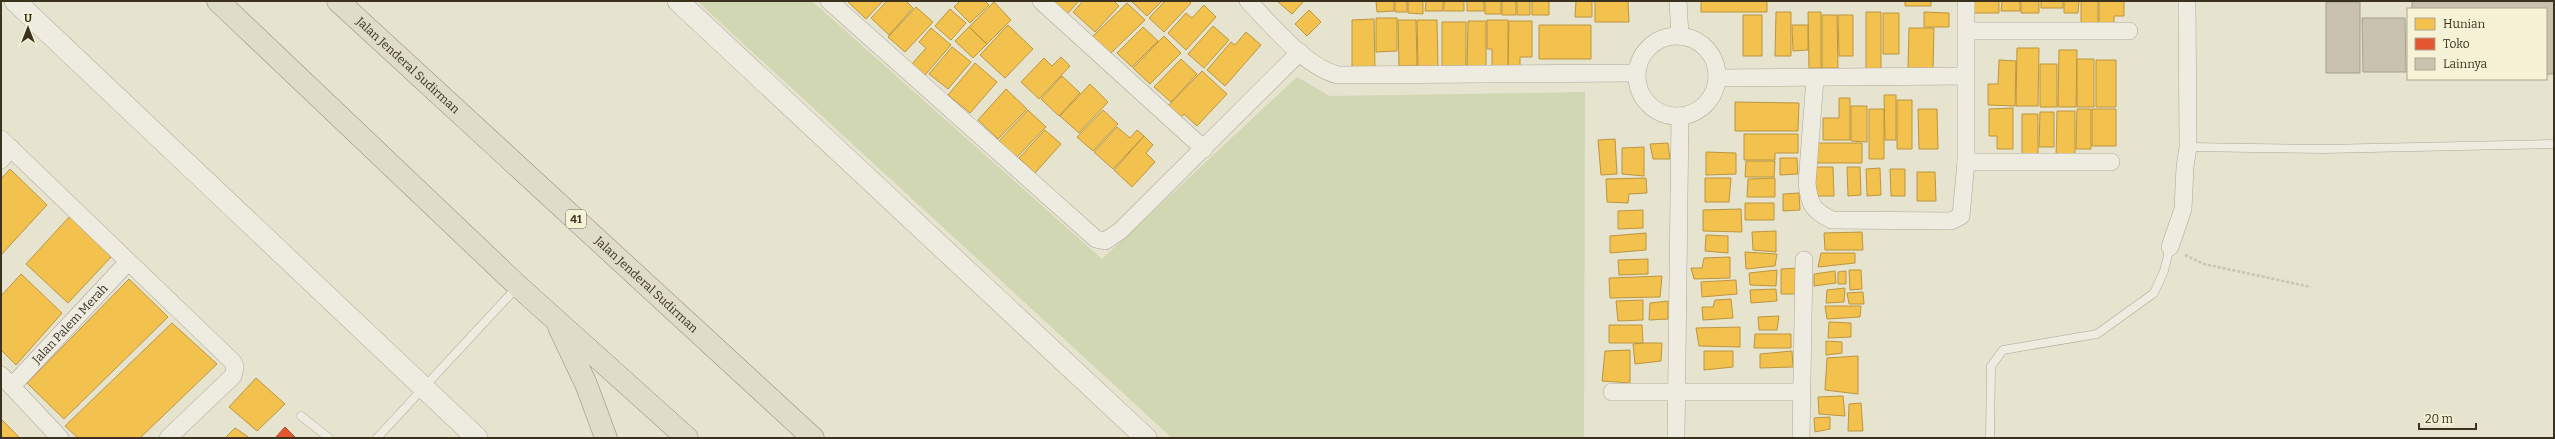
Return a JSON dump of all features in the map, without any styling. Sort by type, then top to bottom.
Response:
[{"type":"highway","points":[[218,1],[518,286],[687,438]]},
{"type":"highway","name":"Jalan Jenderal Sudirman","points":[[338,1],[813,438]]},
{"type":"highway","points":[[554,317],[586,384],[606,438]]},
{"type":"street","points":[[15,1],[477,438]]},
{"type":"street","points":[[678,1],[1146,438]]},
{"type":"street","points":[[829,1],[1098,241],[1108,240],[1120,231],[1300,52]]},
{"type":"street","points":[[1042,1],[1204,149]]},
{"type":"street","points":[[1248,1],[1300,52],[1322,69],[1338,75],[1636,73]]},
{"type":"street","points":[[1678,1],[1680,36]]},
{"type":"street","points":[[1815,79],[1807,183],[1808,199],[1822,215],[1832,220],[1951,221],[1957,219],[1961,216],[1966,162],[1966,1]]},
{"type":"street","points":[[2170,247],[2183,209],[2184,175],[2188,147],[2186,1]]},
{"type":"street","points":[[1967,31],[2129,31]]},
{"type":"street","points":[[1680,36],[1692,39],[1703,45],[1711,55],[1716,67],[1717,78],[1713,93],[1704,104],[1693,112],[1680,116],[1666,114],[1649,104],[1638,87],[1636,73],[1639,61],[1655,42],[1667,37],[1680,36]]},
{"type":"street","points":[[1717,78],[1815,79],[1965,76]]},
{"type":"street","points":[[1676,438],[1680,116]]},
{"type":"street","points":[[4,149],[128,262],[229,358],[235,367],[233,376],[168,438]]},
{"type":"street","points":[[1966,162],[2111,162]]},
{"type":"street","points":[[1801,438],[1800,392],[1804,260]]},
{"type":"street","name":"Jalan Palem Merah","points":[[7,381],[128,262]]},
{"type":"street","points":[[7,381],[60,438]]},
{"type":"street","points":[[1612,392],[1800,392]]},
{"type":"lane","points":[[2188,147],[2324,149],[2554,144]]},
{"type":"lane","points":[[1990,438],[1991,366],[2003,350],[2097,334],[2154,293],[2164,271],[2170,247]]},
{"type":"lane","points":[[377,438],[518,286]]},
{"type":"lane","points":[[301,416],[329,438]]},
{"type":"path","points":[[2170,247],[2204,264],[2311,287]]},
{"type":"green space","points":[[697,1],[812,1],[1102,259],[1297,77],[1330,96],[1585,92],[1584,438],[1172,438]]},
{"type":"building: Hunian","points":[[847,1],[883,1],[866,19]]},
{"type":"building: Hunian","points":[[887,1],[906,1],[913,8],[889,35],[871,18]]},
{"type":"building: Hunian","points":[[960,1],[985,1],[989,5],[970,23],[954,7]]},
{"type":"building: Hunian","points":[[1053,1],[1079,1],[1067,14]]},
{"type":"building: Hunian","points":[[1083,1],[1114,1],[1119,6],[1095,32],[1073,12]]},
{"type":"building: Hunian","points":[[1131,1],[1162,1],[1147,16]]},
{"type":"building: Hunian","points":[[1165,1],[1189,1],[1191,3],[1164,32],[1149,18]]},
{"type":"building: Hunian","points":[[1277,1],[1304,1],[1292,14]]},
{"type":"building: Hunian","points":[[1376,1],[1394,1],[1394,11],[1377,12]]},
{"type":"building: Hunian","points":[[1395,1],[1407,1],[1407,12],[1395,12]]},
{"type":"building: Hunian","points":[[1408,1],[1423,1],[1423,14],[1408,13]]},
{"type":"building: Hunian","points":[[1426,1],[1443,1],[1443,11],[1425,11]]},
{"type":"building: Hunian","points":[[1444,1],[1464,1],[1464,11],[1444,11]]},
{"type":"building: Hunian","points":[[1467,1],[1484,1],[1484,11],[1467,11]]},
{"type":"building: Hunian","points":[[1485,1],[1501,1],[1501,14],[1485,14]]},
{"type":"building: Hunian","points":[[1502,1],[1516,1],[1516,15],[1502,15]]},
{"type":"building: Hunian","points":[[1517,1],[1530,1],[1530,15],[1517,15]]},
{"type":"building: Hunian","points":[[1532,1],[1549,1],[1549,15],[1532,15]]},
{"type":"building: Hunian","points":[[1576,1],[1592,1],[1592,17],[1575,17]]},
{"type":"building: Hunian","points":[[1595,1],[1628,1],[1629,22],[1595,22]]},
{"type":"building: Hunian","points":[[1701,1],[1767,1],[1767,12],[1701,12]]},
{"type":"building: Hunian","points":[[1905,1],[1931,1],[1931,6],[1905,6]]},
{"type":"building: Hunian","points":[[1969,1],[1999,1],[1999,13],[1969,13]]},
{"type":"building: Hunian","points":[[2002,1],[2020,1],[2020,11],[2001,11]]},
{"type":"building: Hunian","points":[[2021,1],[2039,1],[2039,13],[2021,13]]},
{"type":"building: Hunian","points":[[2041,1],[2063,1],[2063,8],[2041,8]]},
{"type":"building: Hunian","points":[[2064,1],[2079,1],[2078,13],[2064,13]]},
{"type":"building: Hunian","points":[[2081,1],[2098,1],[2098,29],[2081,29]]},
{"type":"building: Hunian","points":[[2099,1],[2124,1],[2124,16],[2114,16],[2114,29],[2099,29]]},
{"type":"building: Hunian","points":[[994,2],[1011,20],[987,44],[969,27]]},
{"type":"building: Hunian","points":[[1127,3],[1145,20],[1110,54],[1092,37]]},
{"type":"building: Hunian","points":[[1204,5],[1216,17],[1186,50],[1168,33],[1186,13],[1192,18]]},
{"type":"building: Hunian","points":[[916,7],[933,22],[905,52],[888,37]]},
{"type":"building: Hunian","points":[[950,9],[966,23],[951,40],[935,26]]},
{"type":"building: Hunian","points":[[1309,10],[1321,22],[1307,36],[1295,24]]},
{"type":"building: Hunian","points":[[1776,12],[1791,12],[1791,56],[1775,56]]},
{"type":"building: Hunian","points":[[1808,12],[1821,12],[1821,68],[1809,68]]},
{"type":"building: Hunian","points":[[1866,12],[1881,12],[1881,73],[1866,73]]},
{"type":"building: Hunian","points":[[1924,12],[1949,13],[1949,27],[1924,27]]},
{"type":"building: Hunian","points":[[1883,13],[1899,13],[1899,54],[1883,54]]},
{"type":"building: Hunian","points":[[1743,15],[1762,15],[1762,56],[1743,56]]},
{"type":"building: Hunian","points":[[1822,15],[1837,15],[1838,68],[1822,68]]},
{"type":"building: Hunian","points":[[1838,15],[1853,15],[1853,56],[1839,56]]},
{"type":"building: Hunian","points":[[1376,18],[1397,18],[1397,51],[1376,52]]},
{"type":"building: Hunian","points":[[1374,19],[1375,68],[1352,68],[1352,20]]},
{"type":"building: Hunian","points":[[1398,20],[1416,20],[1417,66],[1399,66]]},
{"type":"building: Hunian","points":[[1417,20],[1437,20],[1438,67],[1418,67]]},
{"type":"building: Hunian","points":[[1487,20],[1508,20],[1508,68],[1492,68],[1492,49],[1487,49]]},
{"type":"building: Hunian","points":[[1468,21],[1486,21],[1486,67],[1467,67]]},
{"type":"building: Hunian","points":[[1509,21],[1532,21],[1532,57],[1520,57],[1520,69],[1508,69]]},
{"type":"building: Hunian","points":[[1442,22],[1466,22],[1466,66],[1442,66]]},
{"type":"building: Hunian","points":[[1008,25],[1033,49],[1005,78],[980,55]]},
{"type":"building: Hunian","points":[[1539,25],[1591,25],[1591,59],[1539,59]]},
{"type":"building: Hunian","points":[[1792,25],[1808,25],[1808,50],[1793,51]]},
{"type":"building: Hunian","points":[[1213,26],[1229,40],[1204,68],[1188,54]]},
{"type":"building: Hunian","points":[[969,27],[987,44],[973,58],[955,41]]},
{"type":"building: Hunian","points":[[1143,27],[1158,41],[1132,67],[1117,53]]},
{"type":"building: Hunian","points":[[931,28],[951,45],[925,75],[912,64],[926,48],[919,42]]},
{"type":"building: Hunian","points":[[1909,28],[1934,28],[1933,70],[1908,69]]},
{"type":"building: Hunian","points":[[1246,32],[1261,45],[1225,86],[1207,70],[1231,42],[1235,45]]},
{"type":"building: Hunian","points":[[1164,36],[1181,53],[1150,84],[1133,68]]},
{"type":"building: Hunian","points":[[952,47],[971,62],[948,89],[929,74]]},
{"type":"building: Hunian","points":[[2017,48],[2039,48],[2038,106],[2016,106]]},
{"type":"building: Hunian","points":[[2059,50],[2077,50],[2076,107],[2058,107]]},
{"type":"building: Hunian","points":[[1061,57],[1070,66],[1039,99],[1021,82],[1044,58],[1052,66]]},
{"type":"building: Hunian","points":[[1181,59],[1197,74],[1171,102],[1154,87]]},
{"type":"building: Hunian","points":[[2077,59],[2094,59],[2094,107],[2077,107]]},
{"type":"building: Hunian","points":[[1999,60],[2016,61],[2015,106],[1988,105],[1988,84],[1998,84]]},
{"type":"building: Hunian","points":[[2096,60],[2116,60],[2116,107],[2096,107]]},
{"type":"building: Hunian","points":[[975,63],[997,82],[970,113],[948,95]]},
{"type":"building: Hunian","points":[[2040,64],[2057,64],[2057,107],[2040,107]]},
{"type":"building: Hunian","points":[[1202,71],[1227,94],[1197,126],[1184,114],[1178,121],[1165,109]]},
{"type":"building: Hunian","points":[[1062,76],[1080,93],[1059,116],[1041,99]]},
{"type":"building: Hunian","points":[[1090,84],[1108,102],[1079,133],[1060,116]]},
{"type":"building: Hunian","points":[[1006,89],[1027,109],[998,139],[978,120]]},
{"type":"building: Hunian","points":[[1884,95],[1896,95],[1896,140],[1885,140]]},
{"type":"building: Hunian","points":[[1839,98],[1850,98],[1850,140],[1823,140],[1823,118],[1839,118]]},
{"type":"building: Hunian","points":[[1897,100],[1912,100],[1912,149],[1897,149]]},
{"type":"building: Hunian","points":[[1735,102],[1799,103],[1798,131],[1735,131]]},
{"type":"building: Hunian","points":[[1851,106],[1867,106],[1867,142],[1851,141]]},
{"type":"building: Hunian","points":[[2013,108],[2013,149],[1997,149],[1997,136],[1989,136],[1989,109]]},
{"type":"building: Hunian","points":[[1869,109],[1884,109],[1884,159],[1869,159]]},
{"type":"building: Hunian","points":[[1918,109],[1937,109],[1938,149],[1919,149]]},
{"type":"building: Hunian","points":[[2077,109],[2091,109],[2091,149],[2076,149]]},
{"type":"building: Hunian","points":[[2092,109],[2116,109],[2116,146],[2092,146]]},
{"type":"building: Hunian","points":[[1028,110],[1046,127],[1016,158],[998,142]]},
{"type":"building: Hunian","points":[[1103,110],[1118,124],[1093,151],[1077,137]]},
{"type":"building: Hunian","points":[[2057,111],[2075,111],[2075,158],[2056,158]]},
{"type":"building: Hunian","points":[[2040,112],[2054,112],[2054,147],[2039,147]]},
{"type":"building: Hunian","points":[[2022,114],[2038,114],[2038,159],[2022,159]]},
{"type":"building: Hunian","points":[[1117,127],[1130,138],[1137,130],[1144,136],[1113,169],[1094,152]]},
{"type":"building: Hunian","points":[[1045,130],[1061,144],[1035,173],[1019,158]]},
{"type":"building: Hunian","points":[[1744,134],[1798,134],[1798,153],[1775,153],[1775,160],[1744,160]]},
{"type":"building: Hunian","points":[[1144,136],[1153,145],[1146,153],[1155,162],[1132,187],[1114,170]]},
{"type":"building: Hunian","points":[[1615,139],[1617,174],[1601,175],[1598,140]]},
{"type":"building: Hunian","points":[[1668,143],[1670,159],[1653,159],[1650,144]]},
{"type":"building: Hunian","points":[[1814,143],[1862,143],[1862,163],[1814,163]]},
{"type":"building: Hunian","points":[[1644,147],[1644,176],[1622,174],[1622,148]]},
{"type":"building: Hunian","points":[[1706,152],[1736,153],[1736,174],[1706,175]]},
{"type":"building: Hunian","points":[[1780,158],[1797,158],[1798,174],[1780,175]]},
{"type":"building: Hunian","points":[[1746,161],[1775,161],[1774,177],[1745,177]]},
{"type":"building: Hunian","points":[[1815,167],[1833,167],[1834,196],[1815,196]]},
{"type":"building: Hunian","points":[[1847,167],[1860,167],[1861,195],[1848,196]]},
{"type":"building: Hunian","points":[[1880,168],[1881,195],[1867,196],[1866,169]]},
{"type":"building: Hunian","points":[[10,169],[47,205],[1,255],[1,179]]},
{"type":"building: Hunian","points":[[1890,169],[1905,169],[1905,196],[1891,196]]},
{"type":"building: Hunian","points":[[1917,172],[1935,172],[1936,201],[1917,201]]},
{"type":"building: Hunian","points":[[1646,178],[1647,193],[1629,194],[1628,203],[1607,202],[1606,179]]},
{"type":"building: Hunian","points":[[1705,178],[1731,178],[1729,202],[1705,202]]},
{"type":"building: Hunian","points":[[1775,178],[1775,197],[1747,197],[1748,179]]},
{"type":"building: Hunian","points":[[1799,193],[1800,210],[1783,211],[1783,194]]},
{"type":"building: Hunian","points":[[1745,203],[1774,203],[1774,220],[1745,220]]},
{"type":"building: Hunian","points":[[1741,209],[1742,232],[1703,231],[1703,210]]},
{"type":"building: Hunian","points":[[1643,210],[1643,228],[1618,229],[1618,211]]},
{"type":"building: Hunian","points":[[70,216],[111,257],[68,303],[26,264]]},
{"type":"building: Hunian","points":[[1776,231],[1776,252],[1753,250],[1752,232]]},
{"type":"building: Hunian","points":[[1862,232],[1863,250],[1825,250],[1824,233]]},
{"type":"building: Hunian","points":[[1646,233],[1646,250],[1610,253],[1610,236]]},
{"type":"building: Hunian","points":[[1706,235],[1728,236],[1728,253],[1705,251]]},
{"type":"building: Hunian","points":[[1745,252],[1777,254],[1775,266],[1746,269]]},
{"type":"building: Hunian","points":[[1821,253],[1855,253],[1855,263],[1818,267]]},
{"type":"building: Hunian","points":[[1730,257],[1730,278],[1694,279],[1691,268],[1702,268],[1704,258]]},
{"type":"building: Hunian","points":[[1648,259],[1648,274],[1619,275],[1618,260]]},
{"type":"building: Hunian","points":[[1797,268],[1796,294],[1781,294],[1781,269]]},
{"type":"building: Hunian","points":[[1777,270],[1776,286],[1750,285],[1749,273]]},
{"type":"building: Hunian","points":[[1849,270],[1861,270],[1862,289],[1850,290]]},
{"type":"building: Hunian","points":[[1835,271],[1836,283],[1814,286],[1814,274]]},
{"type":"building: Hunian","points":[[1846,271],[1846,284],[1838,284],[1838,272]]},
{"type":"building: Hunian","points":[[21,274],[62,313],[16,365],[1,350],[1,296]]},
{"type":"building: Hunian","points":[[1662,276],[1660,297],[1610,298],[1609,278]]},
{"type":"building: Hunian","points":[[129,279],[168,317],[64,419],[27,383]]},
{"type":"building: Hunian","points":[[1736,280],[1737,294],[1702,297],[1701,282]]},
{"type":"building: Hunian","points":[[1845,288],[1844,302],[1826,303],[1827,290]]},
{"type":"building: Hunian","points":[[1776,289],[1777,301],[1751,303],[1750,290]]},
{"type":"building: Hunian","points":[[1863,292],[1864,304],[1849,304],[1847,293]]},
{"type":"building: Hunian","points":[[1731,299],[1733,318],[1703,320],[1702,307],[1713,307],[1715,300]]},
{"type":"building: Hunian","points":[[1643,300],[1643,320],[1618,321],[1616,301]]},
{"type":"building: Hunian","points":[[1668,301],[1668,319],[1649,320],[1650,303]]},
{"type":"building: Hunian","points":[[1825,306],[1861,306],[1860,317],[1827,319]]},
{"type":"building: Hunian","points":[[1779,316],[1777,330],[1759,330],[1758,317]]},
{"type":"building: Hunian","points":[[1829,322],[1851,323],[1851,337],[1828,338]]},
{"type":"building: Hunian","points":[[172,323],[217,364],[140,438],[78,438],[65,426]]},
{"type":"building: Hunian","points":[[1609,325],[1642,325],[1643,343],[1609,343]]},
{"type":"building: Hunian","points":[[1740,327],[1740,347],[1699,346],[1696,328]]},
{"type":"building: Hunian","points":[[1755,334],[1791,334],[1791,348],[1754,348]]},
{"type":"building: Hunian","points":[[1826,341],[1842,342],[1842,353],[1826,355]]},
{"type":"building: Hunian","points":[[1662,343],[1661,361],[1635,364],[1633,344]]},
{"type":"building: Hunian","points":[[1630,350],[1630,383],[1602,381],[1605,351]]},
{"type":"building: Hunian","points":[[1704,351],[1733,351],[1733,367],[1704,370]]},
{"type":"building: Hunian","points":[[1792,351],[1793,367],[1760,368],[1760,354]]},
{"type":"building: Hunian","points":[[1858,356],[1858,394],[1825,390],[1827,358]]},
{"type":"building: Hunian","points":[[256,378],[285,404],[257,431],[229,407]]},
{"type":"building: Hunian","points":[[1843,396],[1845,416],[1819,414],[1818,397]]},
{"type":"building: Hunian","points":[[1861,403],[1863,431],[1848,431],[1849,404]]},
{"type":"building: Hunian","points":[[1830,417],[1830,429],[1815,432],[1814,418]]},
{"type":"building: Hunian","points":[[1,419],[20,438],[1,438]]},
{"type":"building: Hunian","points":[[235,428],[247,436],[249,438],[225,438]]},
{"type":"building: Toko","points":[[285,427],[296,438],[275,438]]},
{"type":"building: Lainnya","points":[[2412,1],[2554,1],[2554,74],[2547,74],[2547,8],[2412,8]]},
{"type":"building: Lainnya","points":[[2326,2],[2360,2],[2360,73],[2326,73]]},
{"type":"building: Lainnya","points":[[2362,18],[2405,18],[2406,72],[2363,72]]}]
